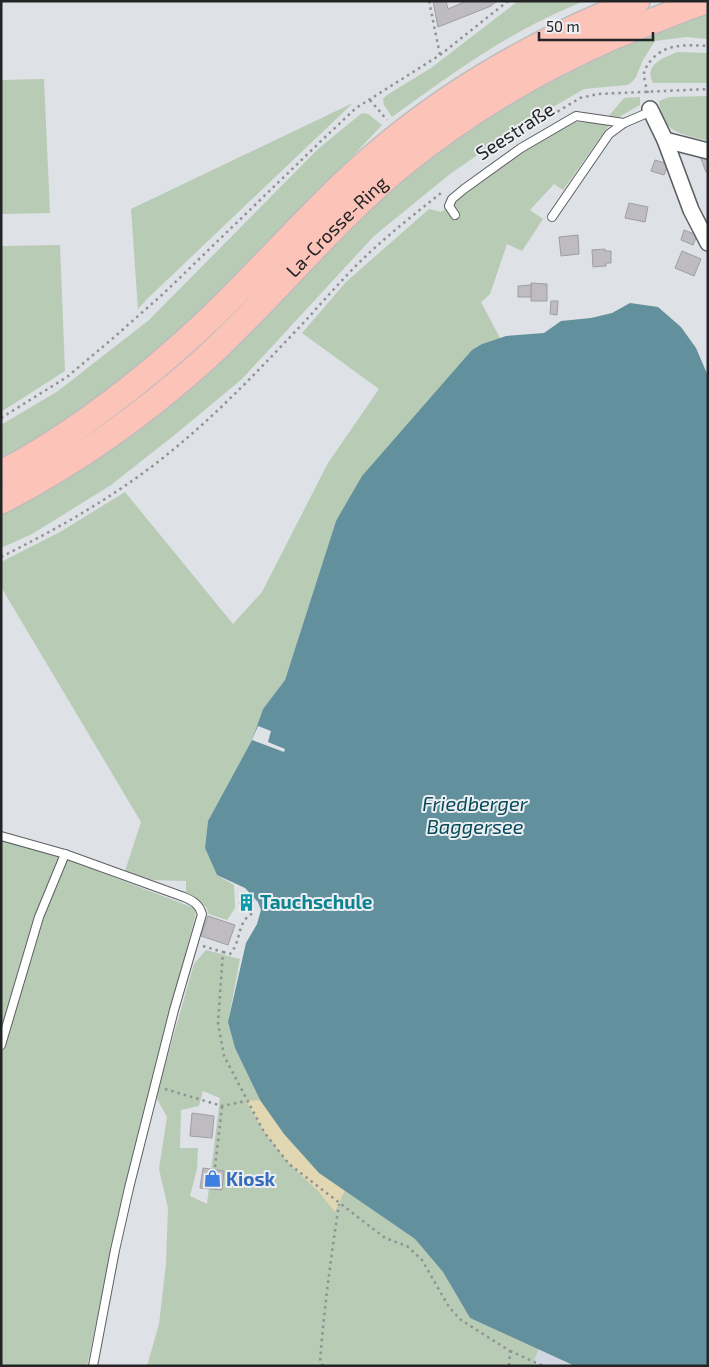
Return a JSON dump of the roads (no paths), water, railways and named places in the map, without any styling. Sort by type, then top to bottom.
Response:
[{"type":"main road","name":"La-Crosse-Ring","points":[[1,473],[48,446],[96,414],[158,366],[230,299],[375,155],[419,120],[526,52],[637,1]]},
{"type":"main road","name":"La-Crosse-Ring","points":[[1,501],[50,474],[93,447],[174,386],[206,357],[399,167],[476,111],[586,49],[636,27],[706,1]]},
{"type":"street","points":[[650,109],[664,140],[690,210],[708,243]]},
{"type":"street","points":[[664,140],[708,151]]},
{"type":"lane","points":[[552,217],[609,134],[624,123],[645,114],[650,109]]},
{"type":"lane","name":"Seestraße","points":[[455,215],[449,206],[452,200],[464,189],[520,148],[563,123],[576,116],[624,123]]},
{"type":"lane","points":[[1,836],[65,854],[184,897],[195,902],[202,914],[154,1086],[115,1250],[93,1366]]},
{"type":"lane","points":[[1,1044],[39,917],[65,854]]},
{"type":"water","name":"Friedberger Baggersee","points":[[630,303],[658,307],[681,327],[696,348],[708,376],[708,1366],[575,1366],[470,1318],[443,1272],[415,1239],[319,1173],[284,1134],[260,1100],[235,1048],[228,1022],[246,943],[257,924],[261,910],[258,902],[245,888],[217,875],[205,848],[208,821],[252,740],[263,709],[285,680],[336,521],[362,476],[472,350],[482,344],[506,336],[544,333],[561,321],[591,318],[612,313]]},
{"type":"place","name":"Tauchschule","points":[[246,902]]},
{"type":"place","name":"Kiosk","points":[[212,1179]]}]
